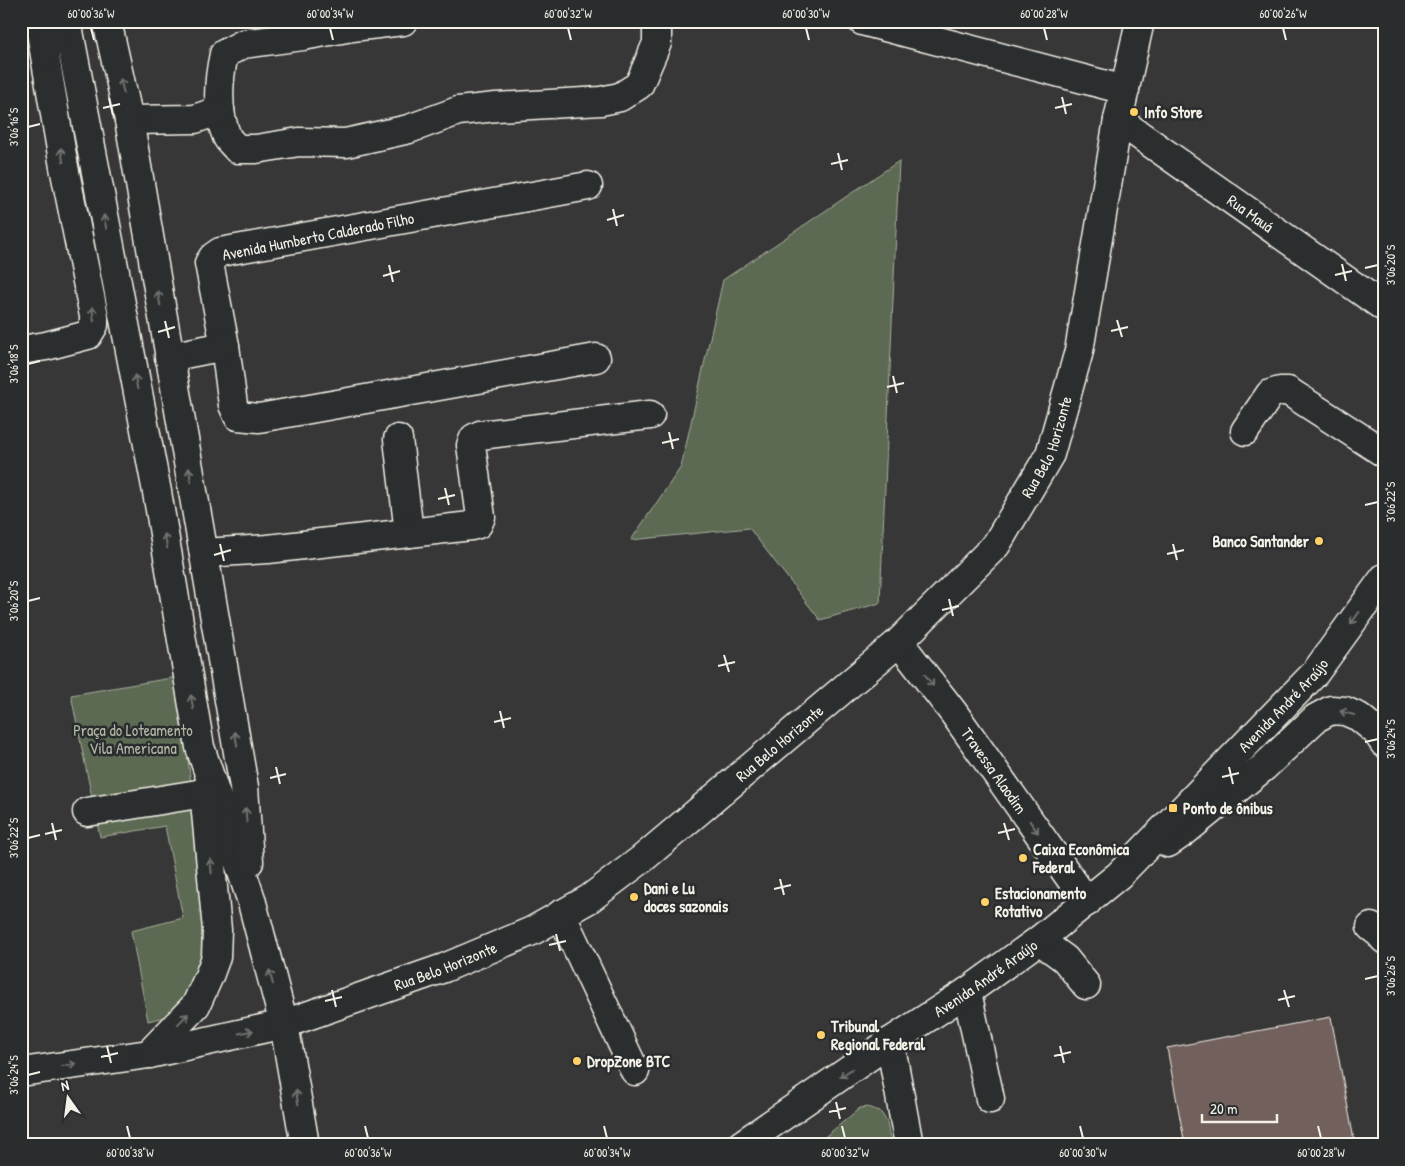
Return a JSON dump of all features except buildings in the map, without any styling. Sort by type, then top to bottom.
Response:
[{"type":"main road","points":[[33,348],[79,338],[88,334],[95,321],[64,167],[39,21]]},
{"type":"main road","points":[[45,53],[60,21]]},
{"type":"main road","points":[[67,21],[155,482],[200,747],[217,930],[216,957],[196,1005],[149,1054]]},
{"type":"main road","points":[[107,21],[129,120],[244,787],[251,899]]},
{"type":"main road","points":[[403,21],[243,44],[224,54],[220,75],[220,110],[228,138],[238,149],[256,149],[299,142],[346,143],[409,130],[458,112],[496,107],[601,101],[620,97],[639,85],[657,44],[658,21]]},
{"type":"main road","points":[[862,21],[1125,90]]},
{"type":"main road","name":"Rua Belo Horizonte","points":[[21,1072],[149,1054],[284,1024],[444,968],[532,931],[589,899],[642,859],[899,642],[996,546],[1050,454],[1079,351],[1118,120],[1140,21]]},
{"type":"main road","points":[[129,120],[195,119],[220,110]]},
{"type":"main road","name":"Rua Mauá","points":[[1118,120],[1384,307]]},
{"type":"main road","name":"Avenida Humberto Calderado Filho","points":[[588,186],[220,252],[213,256],[209,263],[225,346],[233,405],[238,416],[259,418],[596,358]]},
{"type":"main road","points":[[169,357],[225,346]]},
{"type":"main road","points":[[1245,430],[1270,394],[1288,391],[1384,453]]},
{"type":"main road","points":[[204,553],[268,549],[478,524],[481,517],[471,445],[474,438],[480,435],[650,415]]},
{"type":"main road","points":[[398,439],[409,533]]},
{"type":"main road","name":"Avenida André Araújo","points":[[741,1145],[890,1042],[962,996],[1039,940],[1119,875],[1315,673],[1384,578]]},
{"type":"main road","name":"Travessa Alaodim","points":[[899,642],[953,712],[1087,902]]},
{"type":"main road","points":[[1119,875],[1191,826],[1264,768],[1316,718],[1331,710],[1345,711],[1359,717],[1376,730],[1384,742]]},
{"type":"main road","points":[[200,747],[251,899],[284,1024],[305,1145]]},
{"type":"main road","points":[[87,812],[204,793]]},
{"type":"main road","points":[[561,914],[635,1071]]},
{"type":"main road","points":[[1039,940],[1065,959],[1086,985]]},
{"type":"main road","points":[[962,996],[986,1100]]},
{"type":"main road","points":[[890,1042],[909,1145]]},
{"type":"green space","points":[[899,161],[880,603],[820,620],[749,528],[631,540],[681,467],[723,280]]},
{"type":"green space","name":"Praça do Loteamento Vila Americana","points":[[177,677],[213,949],[187,1012],[148,1021],[131,931],[183,918],[165,826],[100,837],[71,695]]},
{"type":"green space","points":[[867,1107],[880,1111],[887,1122],[891,1145],[815,1145],[860,1108]]},
{"type":"place","name":"Info Store","points":[[1134,112]]},
{"type":"place","name":"Banco Santander","points":[[1319,541]]},
{"type":"place","name":"Ponto de ônibus","points":[[1173,808]]},
{"type":"place","name":"Caixa Econômica Federal","points":[[1023,858]]},
{"type":"place","name":"Dani e Lu doces sazonais","points":[[634,897]]},
{"type":"place","name":"Estacionamento Rotativo","points":[[985,902]]},
{"type":"place","name":"Tribunal Regional Federal","points":[[821,1035]]},
{"type":"place","name":"DropZone BTC","points":[[577,1061]]}]
